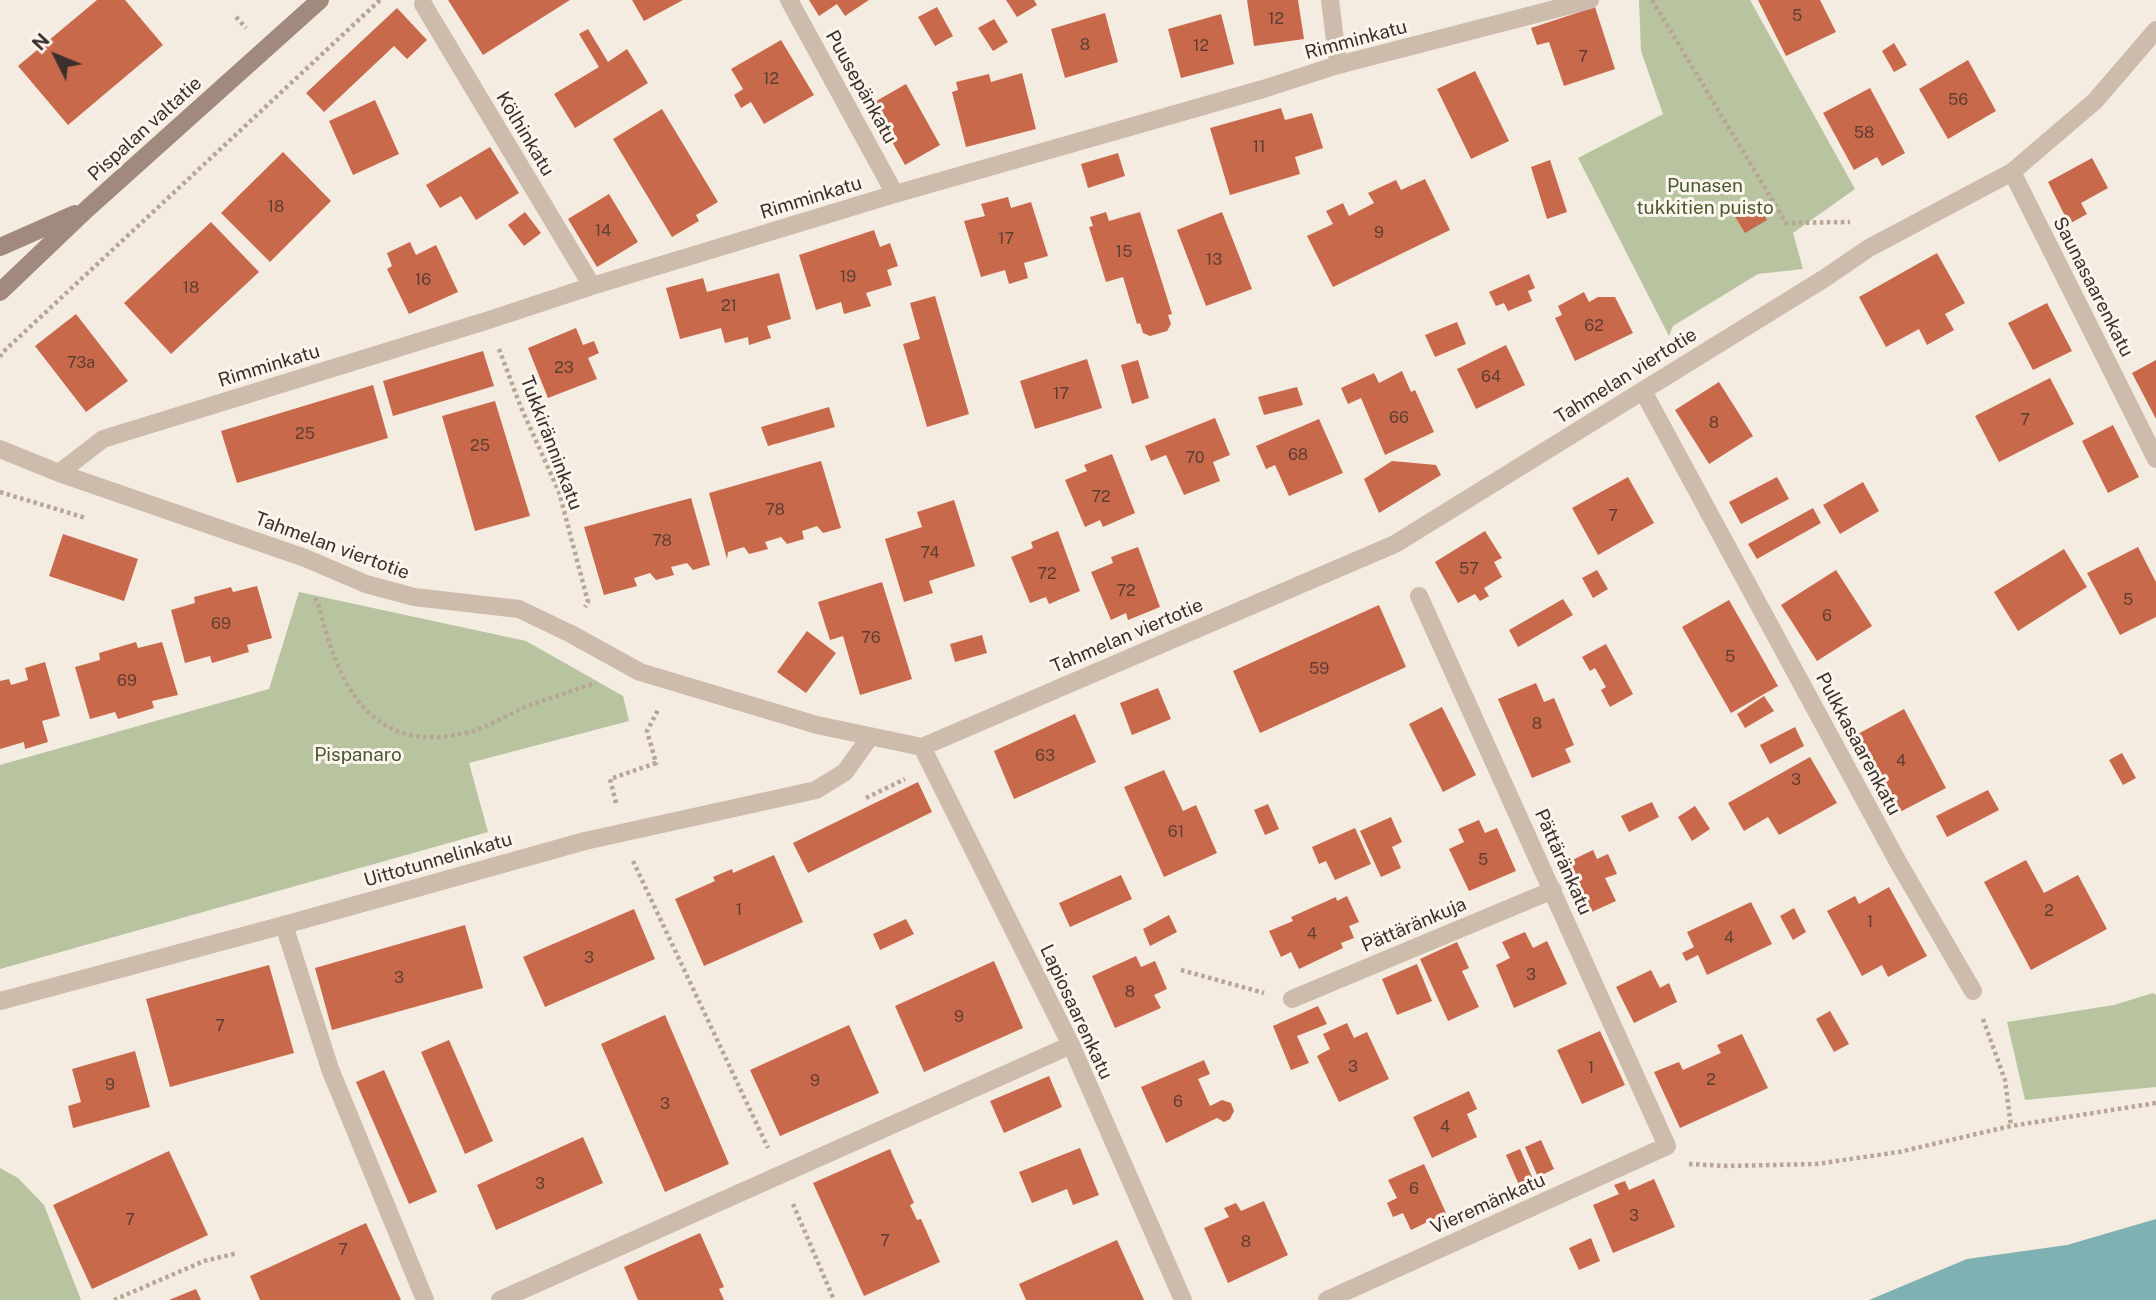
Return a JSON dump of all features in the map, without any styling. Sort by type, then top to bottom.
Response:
[{"type":"main road","name":"Pispalan valtatie","points":[[0,292],[87,209],[320,0]]},
{"type":"main road","points":[[0,247],[87,209]]},
{"type":"street","name":"Puusepänkatu","points":[[789,0],[895,194]]},
{"type":"street","points":[[1330,0],[1338,65]]},
{"type":"street","name":"Rimminkatu","points":[[59,473],[103,439],[592,286],[895,194],[1338,65],[1590,0]]},
{"type":"street","name":"Kölhinkatu","points":[[423,4],[592,286]]},
{"type":"street","name":"Tahmelan viertotie","points":[[0,449],[59,473],[305,558],[366,584],[414,597],[519,609],[640,672],[817,725],[922,747],[1395,544],[1825,278],[1869,248],[2012,172],[2095,101],[2156,30]]},
{"type":"street","name":"Saunasaarenkatu","points":[[2012,172],[2156,459]]},
{"type":"street","name":"Pulkkasaarenkatu","points":[[1643,391],[1898,862],[1973,991]]},
{"type":"street","name":"Pättäränkatu","points":[[1419,596],[1667,1146]]},
{"type":"street","name":"Uittotunnelinkatu","points":[[0,1001],[585,841],[817,790],[845,772],[870,737]]},
{"type":"street","name":"Lapiosaarenkatu","points":[[922,747],[1071,1045],[1183,1300]]},
{"type":"street","name":"Pättäränkuja","points":[[1292,999],[1553,890]]},
{"type":"street","points":[[284,925],[330,1069],[425,1300]]},
{"type":"street","points":[[500,1300],[1071,1045]]},
{"type":"street","name":"Vieremänkatu","points":[[1327,1300],[1667,1146]]},
{"type":"path","points":[[0,357],[2,352],[380,0]]},
{"type":"path","points":[[1652,0],[1786,223],[1855,222]]},
{"type":"path","name":"Tukkiränninkatu","points":[[489,320],[520,405],[559,492],[588,602],[571,634]]},
{"type":"path","points":[[0,492],[93,520]]},
{"type":"path","points":[[312,595],[318,602],[335,663],[351,692],[390,730],[425,739],[470,732],[525,707],[589,685],[601,684]]},
{"type":"path","points":[[585,676],[589,685]]},
{"type":"path","points":[[618,809],[610,779],[656,763],[648,732],[662,701]]},
{"type":"path","points":[[845,772],[877,793]]},
{"type":"path","points":[[633,861],[780,1174],[834,1300]]},
{"type":"path","points":[[1181,970],[1292,999]]},
{"type":"path","points":[[1973,991],[2005,1080],[2011,1126]]},
{"type":"path","points":[[1667,1146],[1688,1163],[1727,1166],[1816,1164],[1899,1152],[2011,1126],[2156,1103]]},
{"type":"path","points":[[114,1300],[204,1261],[238,1253]]},
{"type":"green space","name":"Punasen tukkitien puisto","points":[[1639,0],[1750,0],[1855,189],[1793,233],[1803,269],[1758,274],[1673,326],[1669,336],[1578,158],[1663,114],[1641,51]]},
{"type":"green space","name":"Pispanaro","points":[[299,592],[526,641],[623,696],[629,721],[469,763],[488,832],[0,969],[0,765],[269,689]]},
{"type":"green space","points":[[2153,993],[2156,995],[2156,1087],[2025,1100],[2007,1022],[2114,1005]]},
{"type":"green space","points":[[0,1168],[18,1178],[44,1205],[81,1300],[0,1300]]},
{"type":"water","points":[[2156,1219],[2156,1300],[1869,1300],[1967,1259],[2067,1245]]},
{"type":"building","points":[[97,0],[125,0],[163,45],[68,125],[18,66]]},
{"type":"building","points":[[448,0],[570,0],[483,55]]},
{"type":"building","points":[[632,0],[683,0],[644,21]]},
{"type":"building","points":[[809,0],[869,0],[845,16],[837,4],[819,16]]},
{"type":"building","points":[[1006,0],[1034,0],[1037,5],[1017,17]]},
{"type":"building","points":[[1247,0],[1298,0],[1304,39],[1254,46]]},
{"type":"building","points":[[1758,0],[1820,0],[1836,32],[1786,56]]},
{"type":"building","points":[[937,7],[953,36],[935,46],[918,17]]},
{"type":"building","points":[[1595,7],[1615,69],[1564,86],[1549,42],[1537,45],[1531,28]]},
{"type":"building","points":[[397,8],[427,40],[407,59],[394,46],[324,112],[306,93]]},
{"type":"building","points":[[1105,13],[1118,62],[1065,78],[1051,29]]},
{"type":"building","points":[[1221,14],[1234,64],[1181,78],[1168,29]]},
{"type":"building","points":[[994,19],[1008,42],[993,51],[978,28]]},
{"type":"building","points":[[588,29],[608,62],[627,49],[648,83],[575,128],[554,94],[599,67],[579,34]]},
{"type":"building","points":[[781,40],[814,95],[764,124],[751,102],[741,108],[734,95],[743,89],[731,69]]},
{"type":"building","points":[[1894,43],[1907,65],[1894,72],[1882,51]]},
{"type":"building","points":[[1968,60],[1996,111],[1948,139],[1919,89]]},
{"type":"building","points":[[1475,71],[1509,141],[1471,159],[1437,89]]},
{"type":"building","points":[[1022,73],[1036,129],[966,147],[952,92],[958,90],[956,82],[989,74],[991,82]]},
{"type":"building","points":[[906,84],[940,145],[905,165],[871,104]]},
{"type":"building","points":[[1870,88],[1905,153],[1882,166],[1877,157],[1854,170],[1823,113]]},
{"type":"building","points":[[375,100],[399,154],[353,175],[329,121]]},
{"type":"building","points":[[1281,108],[1285,120],[1312,113],[1323,148],[1295,157],[1300,174],[1230,195],[1210,128]]},
{"type":"building","points":[[662,109],[718,202],[696,215],[699,221],[672,237],[613,139]]},
{"type":"building","points":[[490,147],[519,193],[476,220],[461,196],[440,208],[426,185]]},
{"type":"building","points":[[283,152],[331,201],[270,262],[221,213]]},
{"type":"building","points":[[1118,153],[1125,176],[1088,188],[1081,164]]},
{"type":"building","points":[[2092,158],[2108,188],[2081,203],[2087,214],[2069,224],[2048,182]]},
{"type":"building","points":[[1550,160],[1567,212],[1547,219],[1531,167]]},
{"type":"building","points":[[1425,179],[1450,230],[1333,287],[1307,236],[1333,224],[1326,211],[1343,203],[1349,216],[1374,203],[1368,193],[1396,180],[1401,190]]},
{"type":"building","points":[[609,194],[638,242],[597,267],[568,219]]},
{"type":"building","points":[[1008,197],[1011,208],[1031,202],[1048,256],[1024,263],[1028,278],[1009,284],[1005,270],[981,277],[964,221],[985,216],[981,204]]},
{"type":"building","points":[[1757,203],[1767,220],[1745,233],[1734,215]]},
{"type":"building","points":[[525,212],[541,233],[524,246],[508,225]]},
{"type":"building","points":[[1106,212],[1109,221],[1140,212],[1172,314],[1168,315],[1171,324],[1167,331],[1150,336],[1143,333],[1140,323],[1137,324],[1123,277],[1106,282],[1089,227],[1093,226],[1090,217]]},
{"type":"building","points":[[1222,212],[1252,289],[1206,306],[1177,230]]},
{"type":"building","points":[[211,222],[259,272],[171,354],[124,303]]},
{"type":"building","points":[[874,230],[880,247],[890,243],[898,266],[887,270],[892,285],[866,293],[871,306],[844,314],[841,302],[816,310],[799,255]]},
{"type":"building","points":[[410,242],[416,255],[436,245],[458,292],[409,314],[387,269],[392,266],[387,253]]},
{"type":"building","points":[[1937,253],[1965,303],[1945,314],[1954,330],[1927,345],[1919,329],[1886,347],[1859,297]]},
{"type":"building","points":[[779,273],[791,319],[767,326],[771,338],[749,345],[748,337],[725,343],[721,328],[680,339],[666,288],[703,278],[707,292]]},
{"type":"building","points":[[1529,274],[1535,288],[1528,291],[1532,301],[1508,311],[1504,303],[1496,306],[1489,292]]},
{"type":"building","points":[[1584,292],[1589,302],[1598,297],[1615,297],[1633,333],[1575,361],[1555,318],[1562,315],[1558,306]]},
{"type":"building","points":[[935,296],[969,414],[927,427],[903,344],[920,339],[910,303]]},
{"type":"building","points":[[2047,303],[2072,351],[2033,370],[2008,323]]},
{"type":"building","points":[[76,314],[128,381],[86,412],[35,346]]},
{"type":"building","points":[[1457,322],[1466,344],[1435,357],[1425,335]]},
{"type":"building","points":[[576,328],[583,345],[594,341],[599,353],[588,358],[597,379],[548,398],[528,348]]},
{"type":"building","points":[[1506,345],[1525,385],[1476,409],[1457,369]]},
{"type":"building","points":[[483,351],[494,386],[393,416],[383,381]]},
{"type":"building","points":[[1087,359],[1102,408],[1035,429],[1020,381]]},
{"type":"building","points":[[1138,360],[1149,398],[1132,404],[1121,365]]},
{"type":"building","points":[[2156,360],[2156,419],[2132,373]]},
{"type":"building","points":[[1402,371],[1411,392],[1415,390],[1434,432],[1385,455],[1361,398],[1348,404],[1341,388],[1374,373],[1379,383]]},
{"type":"building","points":[[2050,378],[2074,424],[1999,462],[1975,416]]},
{"type":"building","points":[[1719,382],[1753,436],[1709,464],[1675,410]]},
{"type":"building","points":[[373,385],[388,438],[237,483],[221,431]]},
{"type":"building","points":[[1297,387],[1303,405],[1264,415],[1258,397]]},
{"type":"building","points":[[495,401],[530,516],[475,531],[442,416]]},
{"type":"building","points":[[829,407],[835,427],[768,446],[761,427]]},
{"type":"building","points":[[1215,418],[1230,455],[1213,462],[1220,481],[1184,495],[1166,455],[1151,461],[1145,446]]},
{"type":"building","points":[[1319,419],[1343,473],[1289,496],[1275,465],[1266,469],[1256,446]]},
{"type":"building","points":[[2113,425],[2139,477],[2108,493],[2082,441]]},
{"type":"building","points":[[1112,454],[1135,513],[1103,527],[1100,520],[1085,527],[1065,480],[1087,471],[1084,465]]},
{"type":"building","points":[[821,461],[841,528],[823,533],[817,526],[802,531],[804,539],[787,544],[781,537],[765,542],[768,549],[749,554],[744,547],[728,552],[727,559],[709,493]]},
{"type":"building","points":[[1392,461],[1436,465],[1441,475],[1379,513],[1364,479]]},
{"type":"building","points":[[1628,477],[1654,523],[1598,555],[1572,508]]},
{"type":"building","points":[[1777,477],[1789,499],[1741,524],[1729,502]]},
{"type":"building","points":[[1863,482],[1879,511],[1840,534],[1823,505]]},
{"type":"building","points":[[691,498],[710,565],[693,570],[687,563],[671,567],[674,575],[656,580],[650,573],[634,578],[637,586],[604,595],[584,527]]},
{"type":"building","points":[[954,500],[975,566],[929,581],[933,593],[904,602],[885,539],[922,527],[917,512]]},
{"type":"building","points":[[1813,508],[1821,523],[1757,559],[1748,544]]},
{"type":"building","points":[[1058,531],[1080,591],[1049,604],[1046,597],[1030,603],[1011,557],[1033,548],[1031,542]]},
{"type":"building","points":[[1485,531],[1502,558],[1494,562],[1502,577],[1484,588],[1489,596],[1480,601],[1475,594],[1458,603],[1435,562]]},
{"type":"building","points":[[63,534],[138,559],[124,601],[49,576]]},
{"type":"building","points":[[1138,547],[1160,607],[1128,620],[1126,613],[1111,620],[1091,572],[1113,563],[1111,557]]},
{"type":"building","points":[[2138,547],[2156,582],[2156,617],[2120,635],[2087,573]]},
{"type":"building","points":[[2064,549],[2087,587],[2018,631],[1994,592]]},
{"type":"building","points":[[1597,570],[1608,589],[1593,598],[1582,578]]},
{"type":"building","points":[[1836,570],[1872,626],[1817,661],[1781,605]]},
{"type":"building","points":[[882,582],[912,679],[860,695],[843,636],[830,640],[818,602]]},
{"type":"building","points":[[257,586],[272,638],[247,645],[249,652],[212,663],[210,656],[185,663],[171,610],[195,603],[194,597],[231,587],[233,592]]},
{"type":"building","points":[[1563,599],[1573,615],[1518,647],[1509,630]]},
{"type":"building","points":[[1729,600],[1778,686],[1731,713],[1682,627]]},
{"type":"building","points":[[1379,605],[1406,667],[1260,733],[1233,671]]},
{"type":"building","points":[[807,631],[836,653],[806,693],[777,672]]},
{"type":"building","points":[[982,635],[987,653],[955,662],[950,644]]},
{"type":"building","points":[[136,642],[138,648],[162,642],[178,695],[152,701],[154,708],[118,719],[115,712],[90,719],[75,667],[100,660],[99,653]]},
{"type":"building","points":[[1606,644],[1633,694],[1610,707],[1601,690],[1606,687],[1595,668],[1590,671],[1582,657]]},
{"type":"building","points":[[45,662],[60,716],[42,721],[48,742],[25,749],[24,742],[0,749],[0,681],[9,679],[11,685],[28,680],[25,668]]},
{"type":"building","points":[[1536,683],[1544,702],[1554,698],[1574,745],[1565,749],[1571,762],[1532,778],[1498,699]]},
{"type":"building","points":[[1158,688],[1171,719],[1132,735],[1120,703]]},
{"type":"building","points":[[1764,696],[1774,711],[1745,728],[1737,714]]},
{"type":"building","points":[[1442,707],[1476,775],[1443,792],[1409,724]]},
{"type":"building","points":[[1904,709],[1946,788],[1898,813],[1856,735]]},
{"type":"building","points":[[1075,714],[1096,762],[1014,799],[994,751]]},
{"type":"building","points":[[1795,727],[1804,746],[1770,764],[1760,745]]},
{"type":"building","points":[[2122,753],[2136,778],[2123,785],[2109,760]]},
{"type":"building","points":[[1810,757],[1837,803],[1779,835],[1768,817],[1744,831],[1728,803]]},
{"type":"building","points":[[1164,770],[1183,811],[1196,805],[1217,853],[1164,877],[1124,787]]},
{"type":"building","points":[[918,782],[932,812],[808,873],[793,843]]},
{"type":"building","points":[[1988,790],[1999,810],[1947,837],[1936,816]]},
{"type":"building","points":[[1652,802],[1659,817],[1629,832],[1621,816]]},
{"type":"building","points":[[1268,804],[1279,829],[1265,835],[1254,810]]},
{"type":"building","points":[[1695,806],[1710,829],[1692,841],[1678,817]]},
{"type":"building","points":[[1391,817],[1402,842],[1392,847],[1401,868],[1381,877],[1360,831]]},
{"type":"building","points":[[1479,820],[1485,833],[1497,828],[1516,871],[1469,891],[1449,849],[1464,842],[1458,829]]},
{"type":"building","points":[[1355,828],[1371,864],[1335,880],[1326,861],[1319,864],[1312,847]]},
{"type":"building","points":[[1593,850],[1597,859],[1608,854],[1617,874],[1605,878],[1616,901],[1585,915],[1562,865]]},
{"type":"building","points":[[774,855],[803,922],[704,966],[675,899],[715,881],[713,877],[732,869],[733,873]]},
{"type":"building","points":[[2026,860],[2044,893],[2078,875],[2107,929],[2031,970],[1984,882]]},
{"type":"building","points":[[1121,875],[1132,899],[1070,927],[1059,903]]},
{"type":"building","points":[[1889,887],[1927,956],[1888,977],[1882,965],[1862,976],[1827,911],[1855,896],[1859,904]]},
{"type":"building","points":[[1347,896],[1359,922],[1349,926],[1354,938],[1341,943],[1343,948],[1299,969],[1291,952],[1281,957],[1269,931],[1293,921],[1291,917],[1336,897],[1337,901]]},
{"type":"building","points":[[1751,902],[1772,944],[1707,975],[1698,955],[1686,961],[1682,953],[1694,947],[1687,932]]},
{"type":"building","points":[[1794,908],[1806,932],[1793,940],[1780,916]]},
{"type":"building","points":[[634,909],[655,959],[545,1007],[523,957]]},
{"type":"building","points":[[1169,915],[1177,932],[1150,946],[1143,929]]},
{"type":"building","points":[[906,919],[914,934],[880,950],[873,934]]},
{"type":"building","points":[[465,925],[483,988],[332,1030],[315,968]]},
{"type":"building","points":[[1525,932],[1533,948],[1547,941],[1567,984],[1514,1008],[1496,965],[1510,958],[1502,942]]},
{"type":"building","points":[[1457,942],[1469,968],[1462,971],[1479,1007],[1448,1021],[1420,959]]},
{"type":"building","points":[[1136,956],[1141,967],[1155,961],[1167,989],[1154,995],[1161,1008],[1115,1028],[1092,976]]},
{"type":"building","points":[[994,961],[1023,1028],[924,1072],[895,1006]]},
{"type":"building","points":[[1417,964],[1432,1001],[1397,1015],[1382,979]]},
{"type":"building","points":[[269,965],[294,1053],[170,1087],[146,999]]},
{"type":"building","points":[[1651,970],[1660,988],[1669,983],[1677,1002],[1634,1023],[1616,987]]},
{"type":"building","points":[[1318,1006],[1327,1024],[1297,1036],[1309,1063],[1291,1070],[1273,1026]]},
{"type":"building","points":[[1830,1011],[1849,1044],[1834,1052],[1816,1019]]},
{"type":"building","points":[[665,1015],[729,1164],[665,1192],[601,1044]]},
{"type":"building","points":[[1347,1023],[1354,1038],[1367,1032],[1389,1079],[1339,1102],[1317,1056],[1330,1049],[1323,1034]]},
{"type":"building","points":[[849,1025],[879,1093],[780,1136],[750,1070]]},
{"type":"building","points":[[1600,1031],[1625,1085],[1582,1104],[1557,1050]]},
{"type":"building","points":[[1742,1034],[1768,1088],[1680,1128],[1654,1072],[1679,1062],[1683,1070],[1721,1053],[1717,1045]]},
{"type":"building","points":[[449,1040],[493,1141],[465,1154],[421,1052]]},
{"type":"building","points":[[135,1051],[150,1107],[73,1128],[68,1106],[81,1102],[72,1069]]},
{"type":"building","points":[[1204,1060],[1210,1074],[1198,1079],[1210,1106],[1222,1100],[1231,1103],[1234,1111],[1230,1119],[1224,1122],[1217,1118],[1166,1143],[1141,1087]]},
{"type":"building","points":[[384,1070],[437,1192],[409,1204],[356,1082]]},
{"type":"building","points":[[1049,1076],[1062,1107],[1004,1133],[990,1101]]},
{"type":"building","points":[[1469,1091],[1477,1109],[1467,1114],[1477,1137],[1432,1158],[1413,1117]]},
{"type":"building","points":[[583,1137],[603,1183],[496,1230],[477,1185]]},
{"type":"building","points":[[1541,1140],[1554,1169],[1538,1177],[1525,1147]]},
{"type":"building","points":[[1080,1148],[1099,1195],[1073,1205],[1067,1189],[1032,1203],[1019,1172]]},
{"type":"building","points":[[890,1149],[914,1203],[910,1205],[917,1220],[921,1219],[940,1262],[864,1296],[813,1183]]},
{"type":"building","points":[[1520,1149],[1533,1179],[1519,1185],[1506,1155]]},
{"type":"building","points":[[169,1151],[208,1235],[92,1289],[53,1205]]},
{"type":"building","points":[[1424,1164],[1446,1213],[1411,1230],[1403,1213],[1393,1217],[1387,1203],[1397,1198],[1388,1180]]},
{"type":"building","points":[[1654,1179],[1675,1227],[1613,1253],[1593,1205],[1619,1194],[1614,1185],[1625,1181],[1629,1190]]},
{"type":"building","points":[[1264,1201],[1288,1255],[1228,1283],[1204,1228],[1229,1217],[1224,1208],[1236,1203],[1241,1211]]},
{"type":"building","points":[[366,1223],[401,1300],[260,1300],[250,1276]]},
{"type":"building","points":[[700,1233],[724,1287],[719,1289],[724,1300],[638,1300],[624,1267]]},
{"type":"building","points":[[1591,1238],[1600,1261],[1579,1270],[1569,1248]]},
{"type":"building","points":[[1117,1240],[1144,1300],[1026,1300],[1019,1284]]},
{"type":"building","points":[[196,1289],[201,1300],[169,1300]]}]
